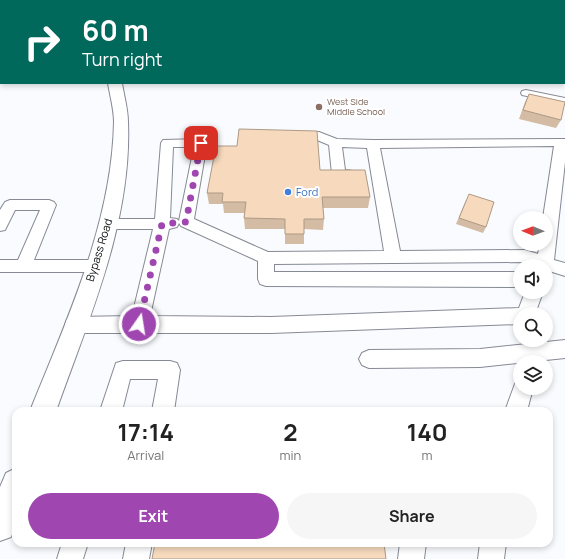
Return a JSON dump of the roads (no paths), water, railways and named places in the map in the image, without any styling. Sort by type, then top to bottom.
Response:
[{"type":"main road","name":"Bypass Road","points":[[44,407],[95,266],[108,224],[114,194],[120,145],[120,108],[115,84]]},
{"type":"main road","points":[[0,526],[12,494]]},
{"type":"lane","points":[[528,88],[565,90]]},
{"type":"lane","points":[[528,88],[565,101]]},
{"type":"lane","points":[[284,136],[320,136],[335,143],[373,144],[563,143],[546,259]]},
{"type":"lane","points":[[139,324],[162,224],[168,143],[201,143],[186,222]]},
{"type":"lane","points":[[335,143],[338,174],[378,175]]},
{"type":"lane","points":[[373,144],[394,257]]},
{"type":"lane","points":[[0,226],[10,205],[49,204],[23,266]]},
{"type":"lane","points":[[108,224],[162,224],[186,222],[266,258],[525,256],[534,259]]},
{"type":"lane","points":[[266,258],[266,279],[513,279]]},
{"type":"lane","points":[[0,266],[95,266]]},
{"type":"lane","points":[[553,266],[565,270]]},
{"type":"lane","points":[[74,325],[271,325],[513,316]]},
{"type":"lane","points":[[541,355],[565,349]]},
{"type":"lane","points":[[369,359],[513,357]]},
{"type":"lane","points":[[112,407],[123,370],[170,370],[164,407]]},
{"type":"lane","points":[[517,407],[521,395]]},
{"type":"lane","points":[[70,559],[73,547]]},
{"type":"lane","points":[[136,559],[138,547]]},
{"type":"lane","points":[[411,559],[412,547]]},
{"type":"lane","points":[[491,559],[492,547]]},
{"type":"place","name":"West Side Middle School","points":[[319,107]]},
{"type":"place","name":"Ford","points":[[288,192]]}]
